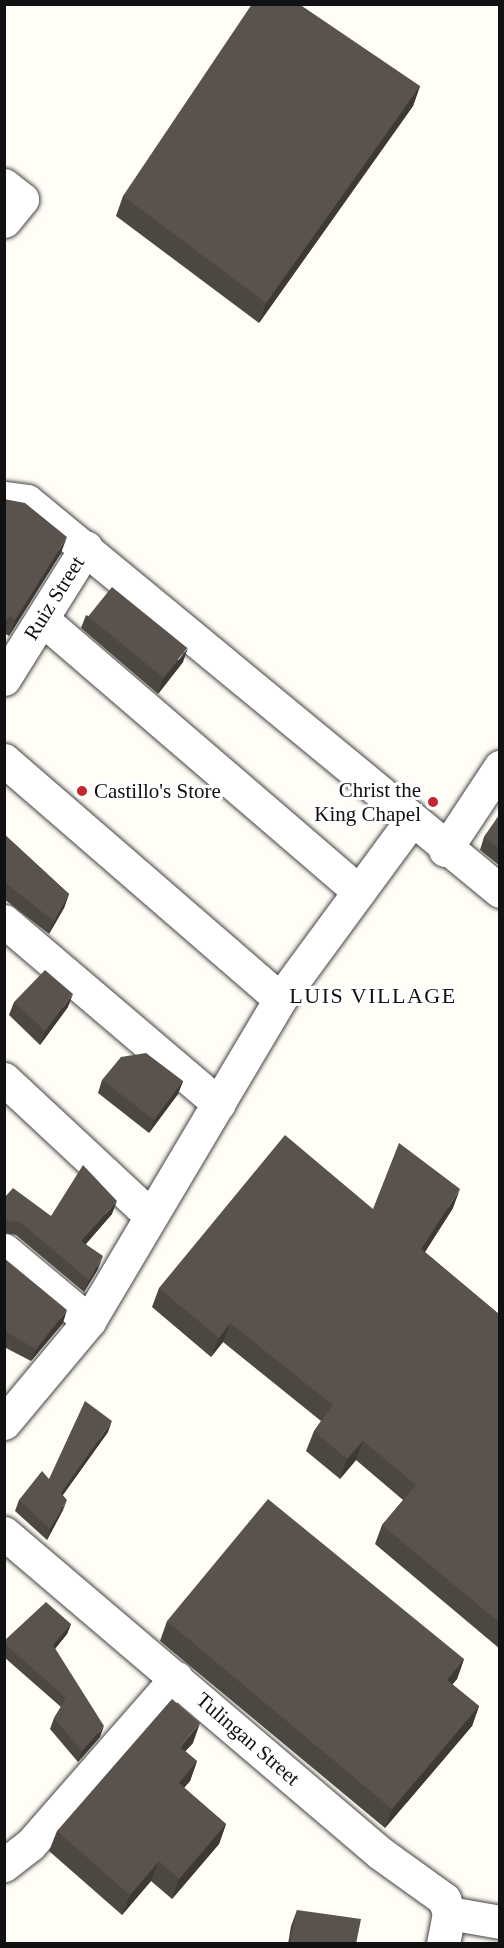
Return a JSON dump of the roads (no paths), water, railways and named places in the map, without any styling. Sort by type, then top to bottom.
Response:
[{"type":"street","points":[[4,185],[22,199],[4,221]]},
{"type":"street","points":[[4,498],[27,501],[86,548],[410,822],[500,891]]},
{"type":"street","name":"Ruiz Street","points":[[4,680],[86,548]]},
{"type":"street","points":[[42,619],[359,892]]},
{"type":"street","points":[[4,760],[280,999]]},
{"type":"street","points":[[445,850],[500,767]]},
{"type":"street","points":[[4,1423],[89,1321],[280,999],[410,822]]},
{"type":"street","points":[[4,921],[219,1104]]},
{"type":"street","points":[[4,1079],[152,1216]]},
{"type":"street","points":[[4,1250],[89,1321]]},
{"type":"street","name":"Tulingan Street","points":[[4,1533],[380,1853],[444,1899],[446,1929],[500,1922]]},
{"type":"street","points":[[4,1865],[30,1845],[176,1678]]},
{"type":"place","name":"Castillo's Store","points":[[82,791]]},
{"type":"place","name":"Christ the King Chapel","points":[[433,802]]},
{"type":"district","name":"LUIS VILLAGE","points":[[373,996]]}]
